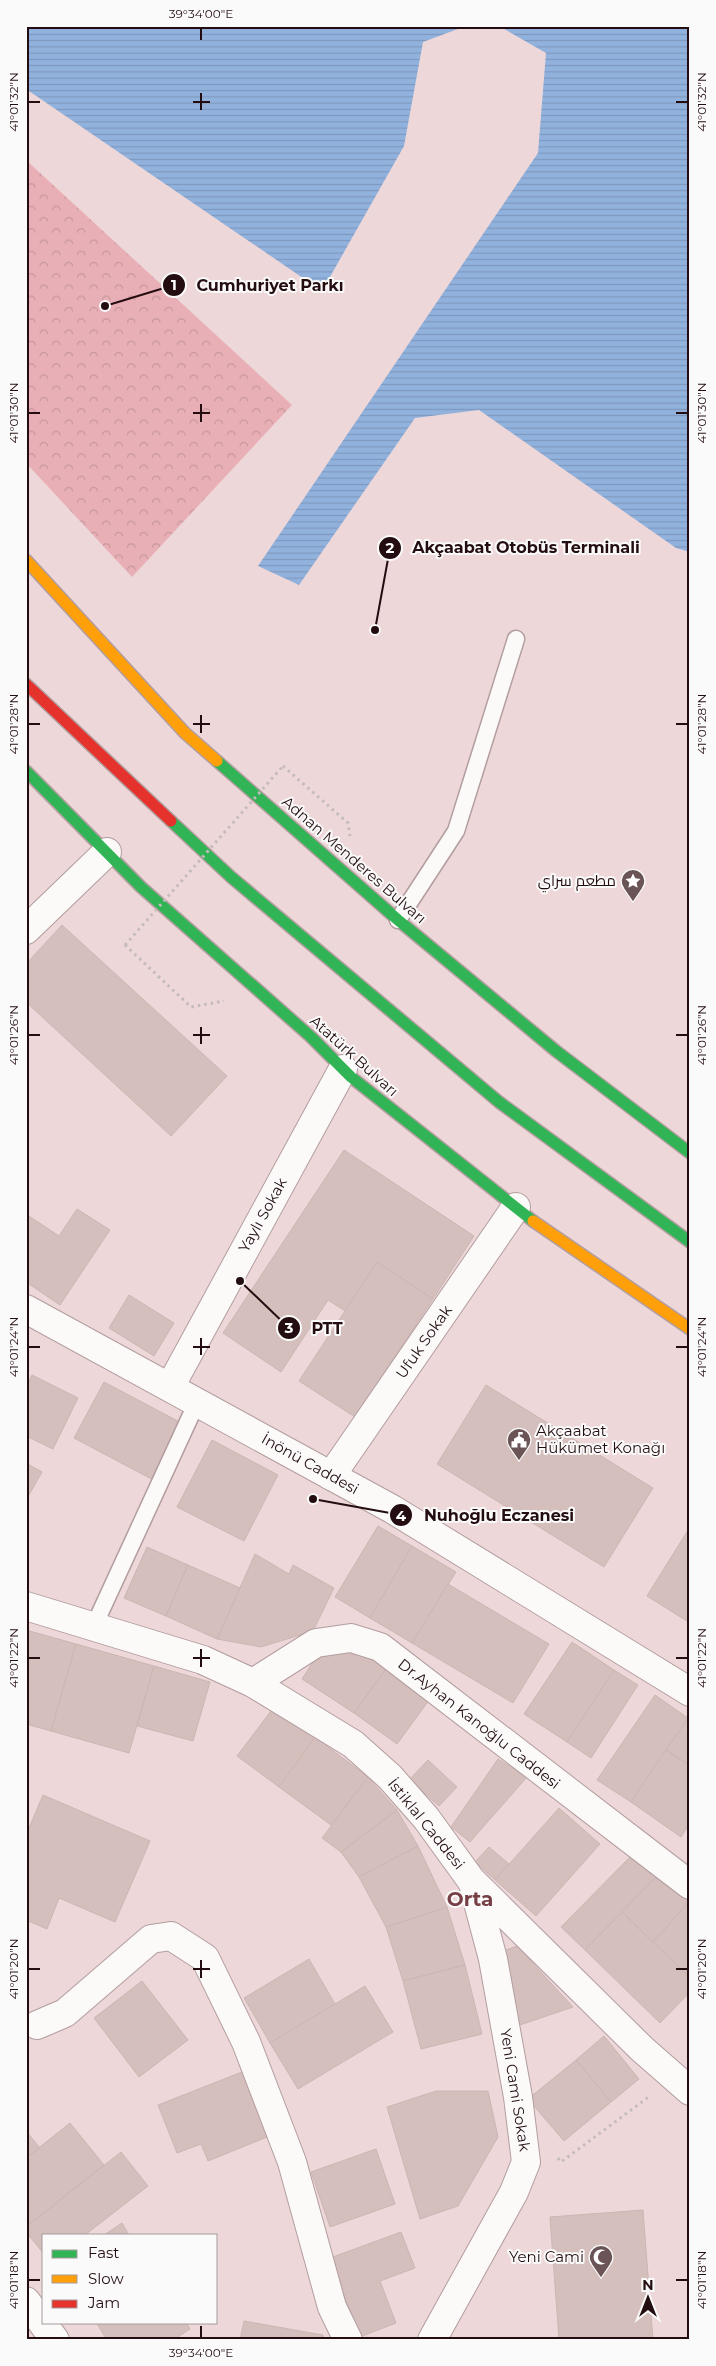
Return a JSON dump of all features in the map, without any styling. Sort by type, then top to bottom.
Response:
[{"type":"main road","name":"Adnan Menderes Bulvarı","points":[[26,560],[186,734],[398,920],[556,1051],[690,1153]]},
{"type":"main road","points":[[26,684],[231,877],[277,916],[499,1102],[690,1242]]},
{"type":"main road","name":"Atatürk Bulvarı","points":[[26,771],[141,887],[263,994],[343,1069],[547,1232],[690,1329]]},
{"type":"street","points":[[26,930],[107,852]]},
{"type":"street","name":"Yaylı Sokak","points":[[170,1387],[343,1069]]},
{"type":"street","name":"Ufuk Sokak","points":[[331,1476],[516,1207]]},
{"type":"street","name":"İnönü Caddesi","points":[[26,1309],[400,1514],[690,1692]]},
{"type":"street","name":"İstiklal Caddesi","points":[[26,1606],[203,1660],[253,1683],[353,1744],[375,1763],[426,1818],[472,1880],[642,2050],[682,2084]]},
{"type":"street","name":"Dr.Ayhan Kanoğlu Caddesi","points":[[253,1683],[316,1643],[351,1638],[380,1647],[690,1885]]},
{"type":"street","name":"Yeni Cami Sokak","points":[[432,2340],[514,2192],[526,2162],[518,2096],[493,1959],[472,1880]]},
{"type":"street","points":[[37,2025],[64,2013],[151,1939],[172,1936],[204,1958],[246,2042],[292,2162],[332,2307],[348,2340]]},
{"type":"street","points":[[26,2301],[42,2323]]},
{"type":"street","points":[[43,2324],[55,2340]]},
{"type":"lane","points":[[398,920],[456,832],[516,639]]},
{"type":"lane","points":[[94,1626],[197,1402]]},
{"type":"path","points":[[263,994],[190,1007],[125,945],[284,766]]},
{"type":"path","points":[[556,2154],[561,2162],[682,2084]]},
{"type":"green space","points":[[26,160],[292,405],[132,577],[26,463]]},
{"type":"water","points":[[26,26],[466,26],[423,42],[404,146],[322,291],[26,89]]},
{"type":"water","points":[[499,26],[690,26],[690,552],[676,548],[479,410],[415,418],[299,585],[258,566],[538,153],[546,53]]},
{"type":"building","points":[[62,925],[227,1076],[171,1136],[26,1002],[26,964]]},
{"type":"building","points":[[344,1150],[474,1236],[433,1299],[377,1262],[345,1311],[328,1300],[281,1372],[223,1333]]},
{"type":"building","points":[[77,1209],[110,1230],[60,1305],[26,1282],[26,1214],[59,1236]]},
{"type":"building","points":[[377,1262],[433,1299],[355,1417],[299,1381]]},
{"type":"building","points":[[129,1295],[174,1323],[154,1356],[109,1328]]},
{"type":"building","points":[[32,1375],[78,1398],[53,1449],[26,1436],[26,1387]]},
{"type":"building","points":[[104,1382],[191,1428],[161,1484],[74,1438]]},
{"type":"building","points":[[486,1385],[653,1488],[604,1567],[437,1464]]},
{"type":"building","points":[[212,1440],[278,1475],[244,1541],[177,1507]]},
{"type":"building","points":[[26,1463],[42,1472],[26,1500]]},
{"type":"building","points":[[378,1526],[412,1546],[370,1618],[335,1597]]},
{"type":"building","points":[[690,1527],[690,1623],[647,1596]]},
{"type":"building","points":[[412,1546],[456,1572],[412,1643],[370,1618]]},
{"type":"building","points":[[147,1547],[188,1565],[166,1616],[124,1598]]},
{"type":"building","points":[[255,1554],[289,1574],[293,1565],[334,1588],[313,1631],[261,1647],[217,1639]]},
{"type":"building","points":[[188,1565],[240,1588],[217,1639],[166,1616]]},
{"type":"building","points":[[448,1584],[549,1644],[513,1703],[412,1643]]},
{"type":"building","points":[[26,1630],[76,1644],[51,1731],[26,1724]]},
{"type":"building","points":[[572,1642],[614,1670],[567,1742],[524,1714]]},
{"type":"building","points":[[76,1644],[154,1666],[129,1753],[51,1731]]},
{"type":"building","points":[[367,1645],[392,1661],[354,1713],[302,1679],[320,1651]]},
{"type":"building","points":[[392,1661],[435,1692],[397,1744],[354,1713]]},
{"type":"building","points":[[154,1666],[210,1682],[193,1741],[137,1726]]},
{"type":"building","points":[[614,1670],[638,1685],[591,1758],[567,1742]]},
{"type":"building","points":[[655,1695],[688,1718],[631,1802],[597,1780]]},
{"type":"building","points":[[274,1707],[315,1737],[279,1787],[237,1756]]},
{"type":"building","points":[[688,1718],[690,1719],[690,1766],[666,1750]]},
{"type":"building","points":[[315,1737],[368,1777],[331,1825],[279,1787]]},
{"type":"building","points":[[666,1750],[690,1766],[690,1823],[681,1837],[631,1802]]},
{"type":"building","points":[[498,1759],[527,1777],[470,1842],[451,1827]]},
{"type":"building","points":[[428,1760],[457,1787],[439,1806],[409,1780]]},
{"type":"building","points":[[368,1777],[397,1810],[341,1852],[322,1838]]},
{"type":"building","points":[[43,1795],[150,1841],[115,1922],[59,1898],[47,1929],[26,1920],[26,1835]]},
{"type":"building","points":[[559,1808],[600,1844],[536,1916],[495,1880]]},
{"type":"building","points":[[397,1810],[418,1846],[359,1877],[341,1852]]},
{"type":"building","points":[[418,1846],[447,1907],[386,1927],[359,1877]]},
{"type":"building","points":[[489,1847],[509,1864],[495,1880],[475,1862]]},
{"type":"building","points":[[632,1855],[658,1875],[585,1950],[561,1927]]},
{"type":"building","points":[[658,1875],[690,1901],[653,1942],[622,1912]]},
{"type":"building","points":[[690,1901],[690,1978],[653,1942]]},
{"type":"building","points":[[447,1907],[465,1965],[403,1981],[386,1927]]},
{"type":"building","points":[[622,1912],[690,1978],[690,1992],[660,2023],[585,1950]]},
{"type":"building","points":[[517,1946],[573,2007],[511,2028],[498,1953]]},
{"type":"building","points":[[309,1959],[335,2004],[270,2043],[244,1998]]},
{"type":"building","points":[[465,1965],[482,2034],[421,2049],[403,1981]]},
{"type":"building","points":[[142,1981],[188,2040],[139,2077],[94,2018]]},
{"type":"building","points":[[365,1986],[393,2032],[298,2089],[270,2043]]},
{"type":"building","points":[[604,2036],[639,2079],[611,2102],[576,2060]]},
{"type":"building","points":[[576,2060],[611,2102],[564,2141],[528,2099]]},
{"type":"building","points":[[247,2070],[272,2135],[208,2161],[201,2144],[177,2153],[158,2105]]},
{"type":"building","points":[[436,2091],[488,2091],[498,2137],[458,2206],[420,2219],[387,2107]]},
{"type":"building","points":[[70,2123],[104,2165],[26,2227],[26,2158]]},
{"type":"building","points":[[26,2131],[40,2148],[26,2158]]},
{"type":"building","points":[[376,2149],[395,2204],[330,2227],[311,2172]]},
{"type":"building","points":[[121,2152],[148,2186],[86,2234],[42,2234],[42,2252],[26,2232],[26,2227]]},
{"type":"building","name":"Yeni Cami","points":[[643,2210],[653,2340],[559,2340],[550,2217]]},
{"type":"building","points":[[122,2223],[128,2234],[106,2234]]},
{"type":"building","points":[[401,2232],[415,2268],[380,2281],[396,2323],[360,2337],[330,2258]]},
{"type":"building","points":[[244,2321],[323,2335],[324,2340],[240,2340]]},
{"type":"building","points":[[97,2324],[187,2324],[190,2329],[173,2340],[107,2340]]},
{"type":"traffic: fast","points":[[217,761],[398,920],[556,1051],[690,1153]]},
{"type":"traffic: fast","points":[[26,771],[141,887],[311,1037],[351,1077],[533,1221]]},
{"type":"traffic: fast","points":[[171,821],[231,877],[499,1102],[690,1242]]},
{"type":"traffic: slow","points":[[26,560],[185,733],[217,761]]},
{"type":"traffic: slow","points":[[533,1221],[690,1329]]},
{"type":"traffic: jam","points":[[26,684],[171,821]]},
{"type":"place","name":"Cumhuriyet Parkı","points":[[105,306]]},
{"type":"place","name":"Akçaabat Otobüs Terminali","points":[[375,630]]},
{"type":"place","name":"مطعم سراي","points":[[633,902]]},
{"type":"place","name":"PTT","points":[[240,1281]]},
{"type":"place","name":"Akçaabat Hükümet Konağı","points":[[519,1461]]},
{"type":"place","name":"Nuhoğlu Eczanesi","points":[[313,1499]]},
{"type":"place","name":"Yeni Cami","points":[[601,2278]]},
{"type":"district","name":"Orta","points":[[470,1899]]}]
